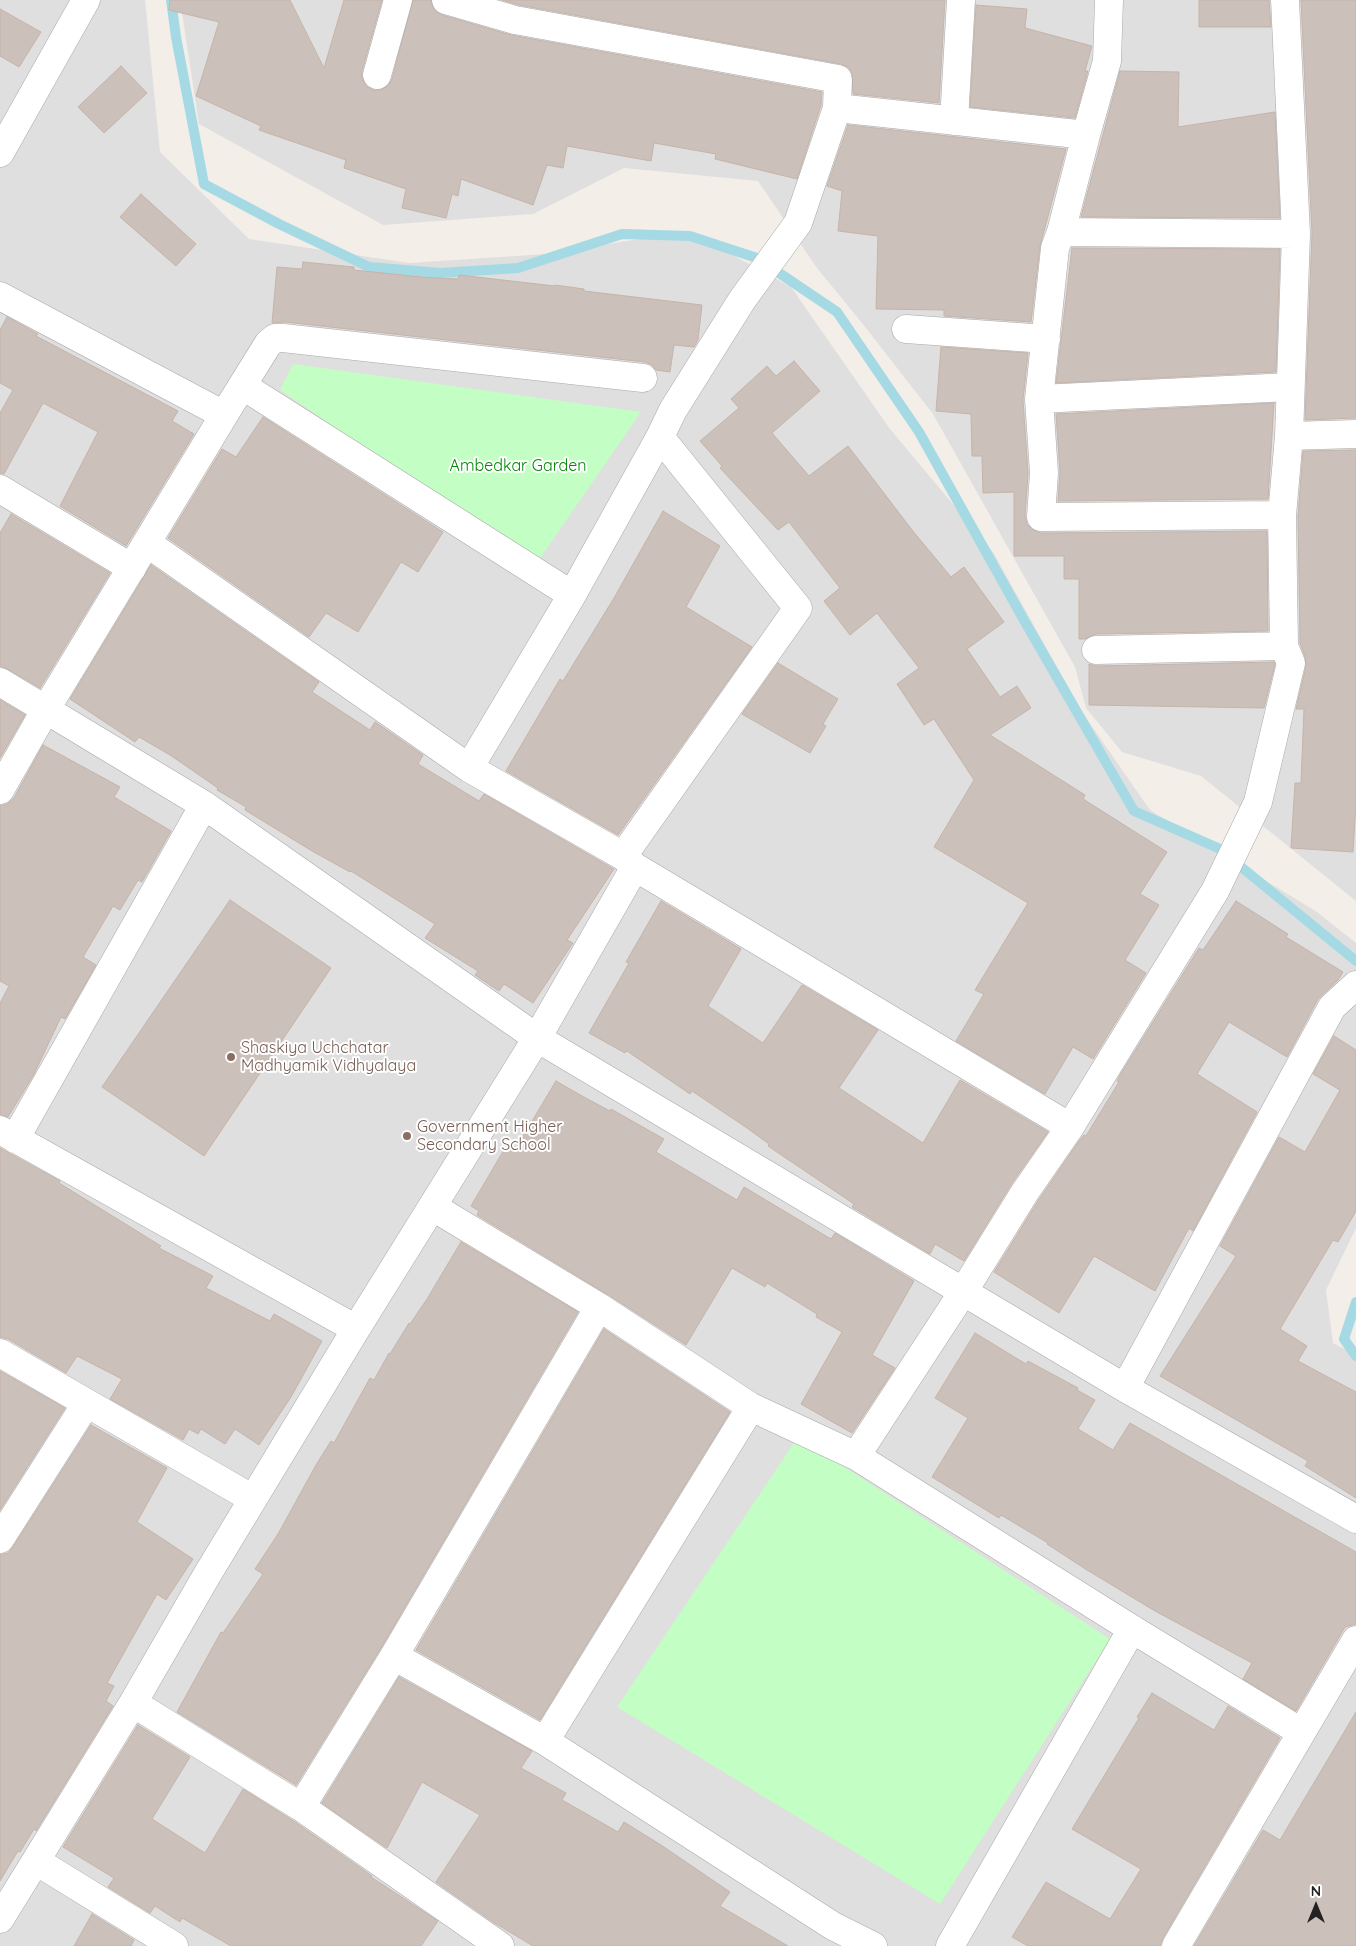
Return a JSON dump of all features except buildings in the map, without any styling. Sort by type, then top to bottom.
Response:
[{"type":"street","points":[[0,153],[86,0]]},
{"type":"street","points":[[377,75],[398,0]]},
{"type":"street","points":[[446,0],[515,20],[838,79],[837,108],[798,223],[742,300],[673,410],[660,437],[572,595],[469,768]]},
{"type":"street","points":[[954,121],[961,0]]},
{"type":"street","points":[[1109,0],[1107,61],[1062,232],[1055,248],[1039,399],[1044,473],[1041,516],[1282,515]]},
{"type":"street","points":[[856,1456],[963,1292],[1024,1192],[1070,1127],[1214,891],[1258,802],[1291,663],[1284,646],[1282,515],[1289,436],[1296,234],[1285,0]]},
{"type":"street","points":[[837,108],[1086,135]]},
{"type":"street","points":[[1062,232],[1296,234]]},
{"type":"street","points":[[0,296],[224,415]]},
{"type":"street","points":[[906,329],[1046,339]]},
{"type":"street","points":[[0,790],[46,710],[224,415],[268,344],[275,338],[643,378]]},
{"type":"street","points":[[243,386],[572,595]]},
{"type":"street","points":[[1039,399],[1290,387]]},
{"type":"street","points":[[1289,436],[1356,434]]},
{"type":"street","points":[[0,1919],[133,1703],[207,1575],[356,1329],[537,1038],[629,861],[798,608],[660,437]]},
{"type":"street","points":[[0,489],[132,568]]},
{"type":"street","points":[[147,543],[469,768],[629,861],[1070,1127]]},
{"type":"street","points":[[1096,650],[1284,646]]},
{"type":"street","points":[[0,682],[204,804],[537,1038],[1125,1388],[1356,1520]]},
{"type":"street","points":[[204,804],[7,1134],[356,1329]]},
{"type":"street","points":[[1125,1388],[1332,1007],[1356,985]]},
{"type":"street","points":[[433,1208],[599,1307],[750,1407],[856,1456],[1132,1629],[1301,1732]]},
{"type":"street","points":[[301,1807],[394,1656],[599,1307]]},
{"type":"street","points":[[0,1353],[253,1499]]},
{"type":"street","points":[[0,1538],[86,1404]]},
{"type":"street","points":[[545,1741],[750,1407]]},
{"type":"street","points":[[950,1946],[1132,1629]]},
{"type":"street","points":[[1176,1946],[1356,1640]]},
{"type":"street","points":[[394,1656],[545,1741],[827,1936],[874,1946]]},
{"type":"street","points":[[133,1703],[301,1807],[500,1946]]},
{"type":"street","points":[[36,1862],[174,1946]]},
{"type":"shaded area","points":[[0,0],[145,0],[160,152],[249,239],[409,263],[546,254],[689,231],[791,287],[890,429],[993,552],[1082,712],[1150,810],[1317,912],[1356,943],[1356,1228],[1326,1290],[1333,1343],[1356,1355],[1356,1946],[0,1946]]},
{"type":"shaded area","points":[[180,0],[1356,0],[1356,901],[1201,776],[1122,752],[1086,708],[1075,667],[933,414],[817,268],[758,181],[624,168],[533,214],[383,225],[199,124]]},
{"type":"green space","name":"Ambedkar Garden","points":[[293,364],[641,412],[536,564],[280,390]]},
{"type":"green space","points":[[798,1437],[1110,1639],[940,1904],[617,1707]]},
{"type":"waterway","points":[[171,0],[176,37],[204,184],[279,224],[369,267],[440,273],[518,268],[622,234],[690,236],[757,258],[837,312],[919,432],[1025,622],[1134,811],[1218,848],[1356,961]]},
{"type":"waterway","points":[[1356,1302],[1344,1339],[1356,1356]]},
{"type":"place","name":"Shaskiya Uchchatar Madhyamik Vidhyalaya","points":[[231,1057]]},
{"type":"place","name":"Government Higher Secondary School","points":[[407,1136]]}]
